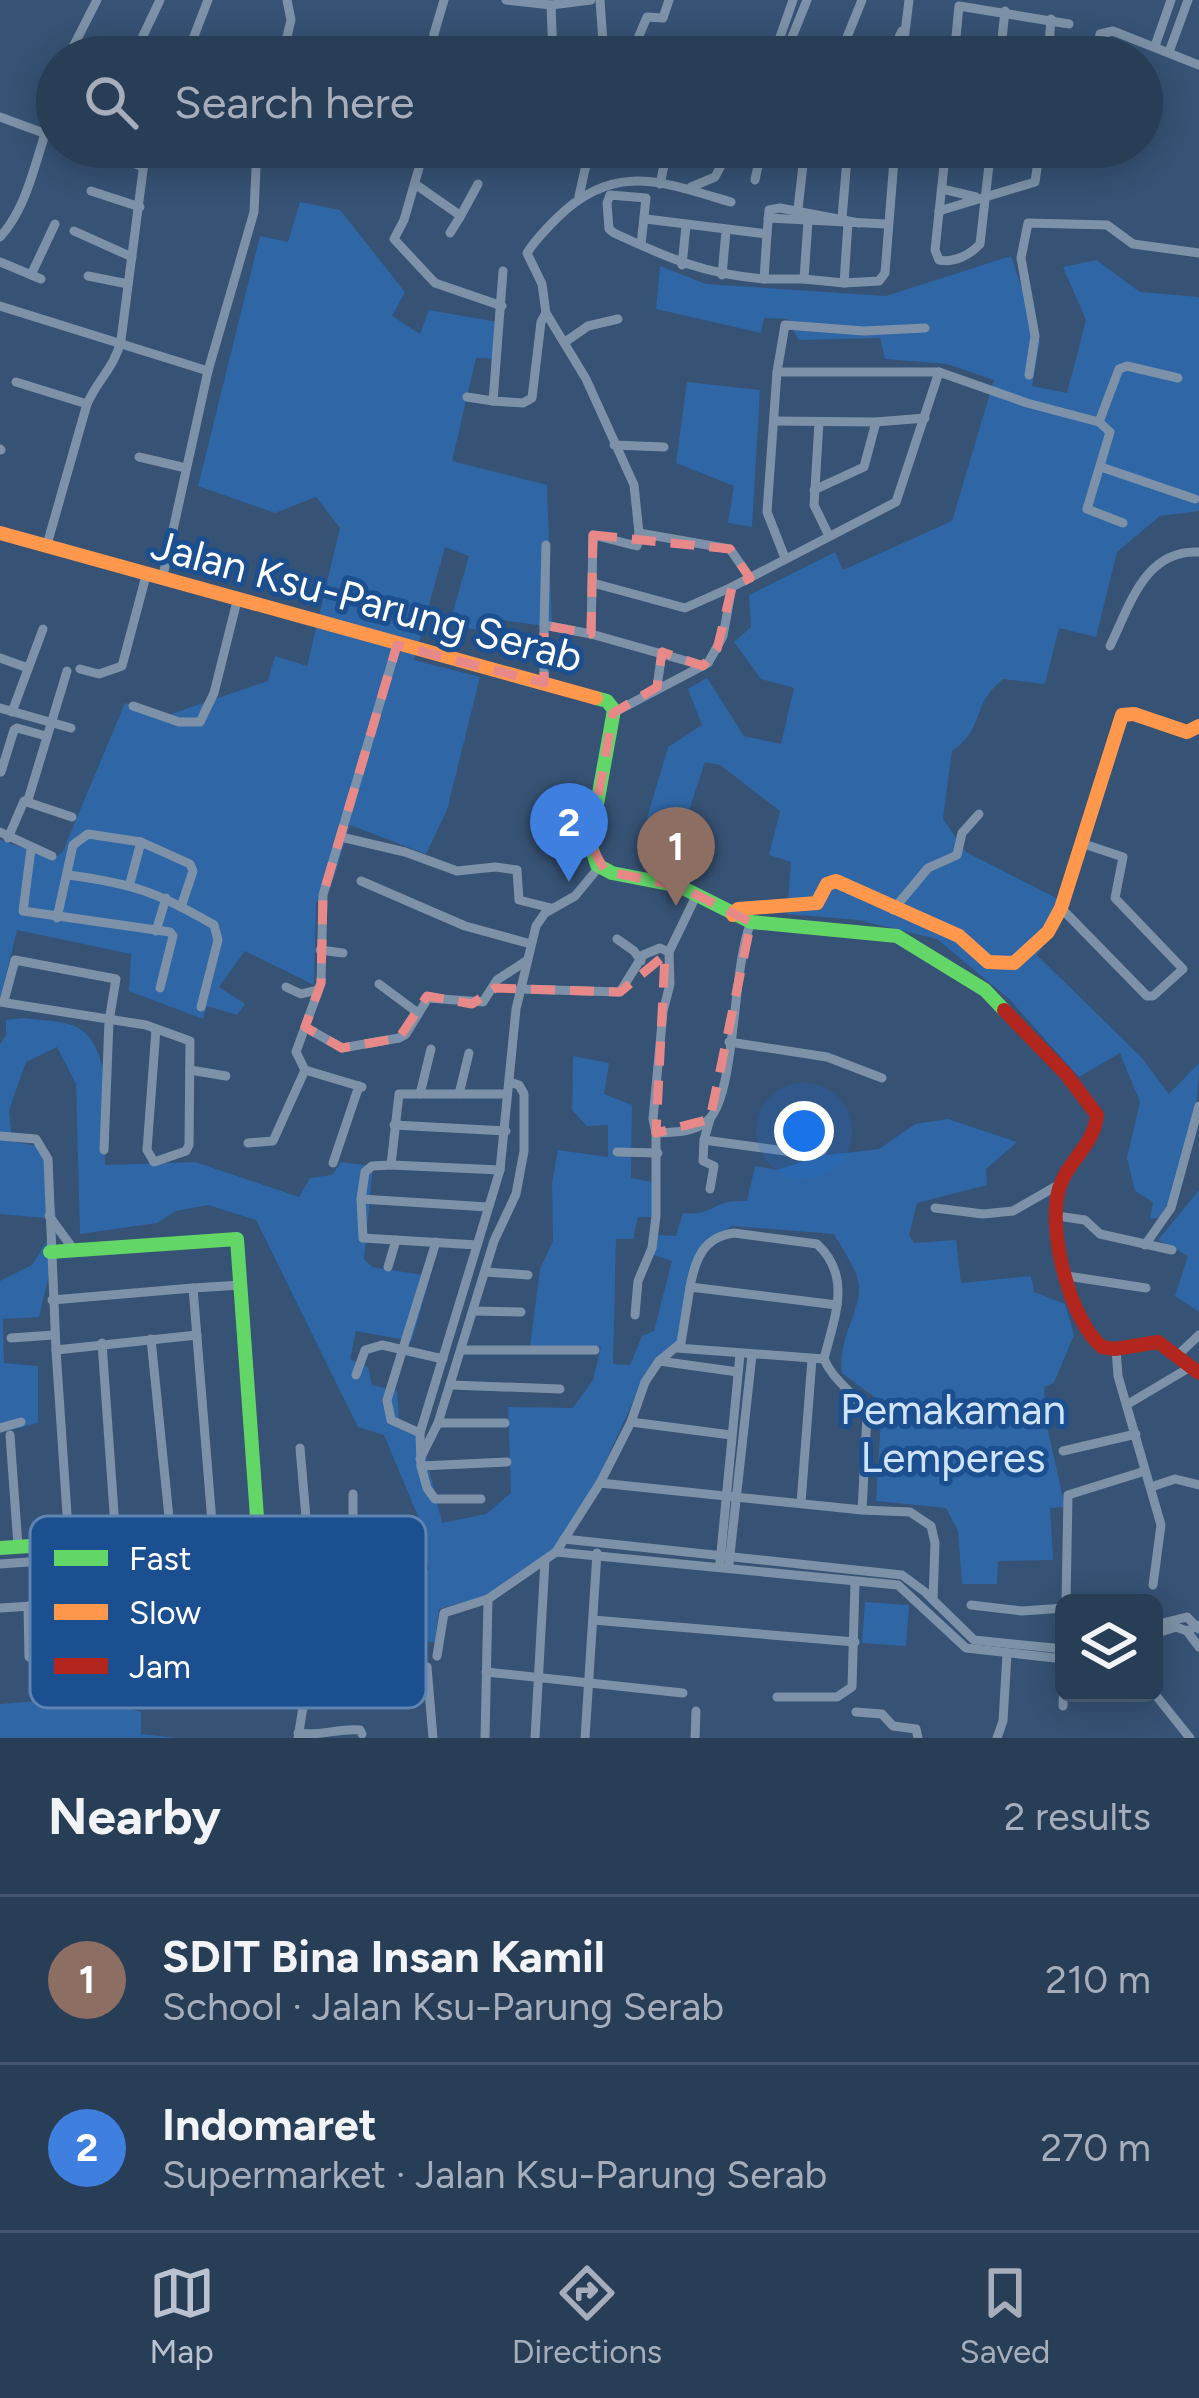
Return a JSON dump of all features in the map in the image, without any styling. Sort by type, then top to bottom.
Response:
[{"type":"street","points":[[79,36],[98,0]]},
{"type":"street","points":[[144,36],[160,0]]},
{"type":"street","points":[[194,36],[208,0]]},
{"type":"street","points":[[287,0],[291,20],[288,36]]},
{"type":"street","points":[[434,36],[444,0]]},
{"type":"street","points":[[506,0],[550,5],[596,0],[601,36]]},
{"type":"street","points":[[638,36],[646,17],[662,19],[669,0]]},
{"type":"street","points":[[780,36],[793,0]]},
{"type":"street","points":[[792,36],[807,0]]},
{"type":"street","points":[[847,36],[862,0]]},
{"type":"street","points":[[903,36],[910,0]]},
{"type":"street","points":[[1026,0],[1029,15]]},
{"type":"street","points":[[1029,15],[1038,0]]},
{"type":"street","points":[[1161,36],[1184,2]]},
{"type":"street","points":[[1169,52],[1184,2]]},
{"type":"street","points":[[956,36],[959,3],[1070,24]]},
{"type":"street","points":[[550,5],[552,36]]},
{"type":"street","points":[[1002,36],[1005,11]]},
{"type":"street","points":[[1050,36],[1052,19]]},
{"type":"street","points":[[899,36],[904,26]]},
{"type":"street","points":[[1163,50],[1199,64]]},
{"type":"street","points":[[0,117],[36,130]]},
{"type":"street","points":[[0,237],[9,228],[37,168]]},
{"type":"street","points":[[46,548],[87,404],[96,383],[115,366],[120,346],[140,207],[141,168]]},
{"type":"street","points":[[80,669],[99,674],[122,666],[154,578],[254,212],[256,168]]},
{"type":"street","points":[[420,168],[394,238],[435,283],[502,306]]},
{"type":"street","points":[[579,196],[585,168]]},
{"type":"street","points":[[660,184],[663,168]]},
{"type":"street","points":[[684,187],[715,177],[720,168]]},
{"type":"street","points":[[755,180],[758,168]]},
{"type":"street","points":[[798,209],[803,168]]},
{"type":"street","points":[[844,284],[847,168]]},
{"type":"street","points":[[641,245],[647,201],[644,196],[618,193],[608,199],[609,229],[641,245],[682,265],[722,275],[872,284],[882,278],[890,168]]},
{"type":"street","points":[[944,168],[936,255],[942,261],[956,259],[980,244],[987,168]]},
{"type":"street","points":[[939,212],[1030,184],[1038,168]]},
{"type":"street","points":[[415,184],[460,217]]},
{"type":"street","points":[[450,233],[478,184]]},
{"type":"street","points":[[591,634],[593,535],[637,546],[637,496],[586,379],[546,314],[542,284],[527,253],[579,196],[603,184],[684,187],[731,202]]},
{"type":"street","points":[[942,189],[981,197]]},
{"type":"street","points":[[91,191],[140,207]]},
{"type":"street","points":[[764,279],[771,208],[798,209],[848,222]]},
{"type":"street","points":[[768,218],[886,224]]},
{"type":"street","points":[[646,219],[767,234]]},
{"type":"street","points":[[804,279],[808,221]]},
{"type":"street","points":[[1029,375],[1035,336],[1022,258],[1028,223],[1107,225],[1133,244],[1199,253]]},
{"type":"street","points":[[0,262],[36,277],[55,224]]},
{"type":"street","points":[[682,265],[686,226]]},
{"type":"street","points":[[74,231],[132,256]]},
{"type":"street","points":[[722,275],[726,231]]},
{"type":"street","points":[[493,400],[503,271]]},
{"type":"street","points":[[88,275],[128,284]]},
{"type":"street","points":[[0,306],[208,371]]},
{"type":"street","points":[[580,310],[588,326]]},
{"type":"street","points":[[467,397],[523,403],[532,398],[541,322],[546,314]]},
{"type":"street","points":[[565,342],[588,326],[618,319]]},
{"type":"street","points":[[785,558],[767,512],[785,325],[864,331],[926,328]]},
{"type":"street","points":[[1099,422],[1122,367],[1178,378]]},
{"type":"street","points":[[777,372],[939,372],[1099,422],[1109,432],[1087,509],[1123,523]]},
{"type":"street","points":[[593,583],[685,608],[896,502],[939,372]]},
{"type":"street","points":[[16,382],[87,404]]},
{"type":"street","points":[[774,421],[925,418]]},
{"type":"street","points":[[819,422],[815,510],[829,536]]},
{"type":"street","points":[[814,490],[864,467],[876,422]]},
{"type":"street","points":[[614,445],[664,447]]},
{"type":"street","points":[[139,458],[186,468]]},
{"type":"street","points":[[1102,466],[1195,499]]},
{"type":"street","name":"Jalan Ksu-Parung Serab","points":[[0,533],[607,700],[614,713],[590,843],[599,867]]},
{"type":"street","points":[[639,533],[730,549],[750,578]]},
{"type":"street","points":[[544,683],[546,545]]},
{"type":"street","points":[[1110,646],[1136,594],[1161,559],[1199,551]]},
{"type":"street","points":[[614,713],[703,666],[723,636],[732,587]]},
{"type":"street","points":[[134,706],[186,723],[203,719],[237,601]]},
{"type":"street","points":[[544,625],[703,666]]},
{"type":"street","points":[[43,628],[6,710],[71,728]]},
{"type":"street","points":[[248,1143],[274,1141],[304,1070],[296,1052],[321,982],[323,895],[397,645]]},
{"type":"street","points":[[657,687],[662,652]]},
{"type":"street","points":[[0,658],[28,668]]},
{"type":"street","points":[[52,856],[4,835],[28,800],[68,670]]},
{"type":"street","points":[[733,915],[738,909],[817,903],[826,884],[836,880],[859,888],[893,910],[959,936],[988,962],[1014,963],[1048,932],[1061,908],[1122,716],[1134,713],[1189,732],[1199,726]]},
{"type":"street","points":[[1,772],[14,730],[46,736]]},
{"type":"street","points":[[28,800],[72,817]]},
{"type":"street","points":[[893,910],[928,868],[957,855],[962,833],[979,814]]},
{"type":"street","points":[[57,918],[73,845],[82,835],[141,842],[193,867],[182,907]]},
{"type":"street","points":[[341,837],[405,852],[452,870],[517,870],[519,900],[551,908]]},
{"type":"street","points":[[130,883],[141,842]]},
{"type":"street","points":[[1061,908],[1149,997],[1184,969],[1115,898],[1124,857],[1081,843]]},
{"type":"street","points":[[31,849],[22,909],[170,932],[160,988]]},
{"type":"street","points":[[481,1499],[435,1498],[429,1492],[420,1463],[420,1433],[499,1174],[520,989],[531,944],[539,920],[574,896],[599,867],[668,882],[751,922],[887,933],[985,990],[1082,1094],[1096,1113],[1094,1133],[1062,1183],[1038,1200],[983,1214],[935,1208]]},
{"type":"street","points":[[68,875],[130,883],[166,898],[218,932],[201,1007]]},
{"type":"street","points":[[361,880],[465,926],[531,944]]},
{"type":"street","points":[[635,1316],[638,1281],[653,1241],[658,1153],[653,1119],[670,984],[669,952],[697,895]]},
{"type":"street","points":[[157,931],[166,898]]},
{"type":"street","points":[[710,1190],[715,1166],[703,1161],[704,1140],[723,1090],[738,971],[751,922]]},
{"type":"street","points":[[617,939],[641,961]]},
{"type":"street","points":[[520,989],[620,992],[645,953],[660,948],[669,952]]},
{"type":"street","points":[[320,950],[343,953]]},
{"type":"street","points":[[104,1150],[109,1021],[117,983],[113,977],[16,960],[2,1001],[109,1021],[156,1029],[190,1042],[186,1150],[150,1161],[156,1029]]},
{"type":"street","points":[[305,1027],[336,1046],[352,1049],[402,1037],[430,997],[483,1002],[497,980],[526,961]]},
{"type":"street","points":[[379,984],[418,1013]]},
{"type":"street","points":[[286,987],[301,994],[317,990]]},
{"type":"street","points":[[729,1042],[832,1058],[882,1078]]},
{"type":"street","points":[[420,1094],[430,1049]]},
{"type":"street","points":[[459,1094],[469,1053]]},
{"type":"street","points":[[190,1070],[226,1076]]},
{"type":"street","points":[[304,1070],[362,1087],[333,1163]]},
{"type":"street","points":[[420,1463],[463,1350],[494,1241],[519,1183],[524,1094],[519,1085],[509,1082]]},
{"type":"street","points":[[391,1165],[398,1095],[507,1094]]},
{"type":"street","points":[[1145,1245],[1165,1219],[1199,1106]]},
{"type":"street","points":[[656,1133],[688,1131],[710,1119]]},
{"type":"street","points":[[394,1125],[506,1131]]},
{"type":"street","points":[[0,1136],[27,1136],[43,1145],[49,1169],[52,1300],[67,1516]]},
{"type":"street","points":[[704,1140],[807,1154],[822,1151],[827,1142]]},
{"type":"street","points":[[617,1151],[658,1153]]},
{"type":"street","points":[[477,1245],[364,1238],[361,1199],[366,1170],[391,1165],[499,1174],[519,1183]]},
{"type":"street","points":[[1062,1183],[1057,1216],[1067,1276],[1074,1310],[1090,1340],[1116,1349],[1158,1342],[1196,1370],[1128,1404]]},
{"type":"street","points":[[361,1199],[488,1207]]},
{"type":"street","points":[[50,1216],[74,1250]]},
{"type":"street","points":[[1057,1216],[1085,1220],[1100,1234],[1172,1250]]},
{"type":"street","points":[[437,1656],[442,1615],[488,1598],[556,1552],[600,1483],[645,1382],[685,1333],[697,1258],[720,1235],[805,1240],[821,1248],[836,1268],[840,1289],[818,1359],[801,1503]]},
{"type":"street","points":[[50,1252],[235,1238],[242,1285],[254,1516]]},
{"type":"street","points":[[388,1267],[396,1240]]},
{"type":"street","points":[[420,1433],[395,1423],[388,1414],[388,1395],[436,1242]]},
{"type":"street","points":[[486,1272],[528,1275]]},
{"type":"street","points":[[1067,1276],[1146,1288]]},
{"type":"street","points":[[52,1300],[242,1285]]},
{"type":"street","points":[[690,1287],[837,1305]]},
{"type":"street","points":[[193,1288],[211,1516]]},
{"type":"street","points":[[475,1311],[521,1312]]},
{"type":"street","points":[[10,1338],[55,1334]]},
{"type":"street","points":[[1179,1354],[1199,1335]]},
{"type":"street","points":[[56,1350],[197,1336]]},
{"type":"street","points":[[151,1339],[169,1516]]},
{"type":"street","points":[[102,1343],[114,1516]]},
{"type":"street","points":[[356,1375],[368,1347],[402,1348],[443,1359]]},
{"type":"street","points":[[677,1348],[818,1359],[868,1415],[862,1510]]},
{"type":"street","points":[[1116,1349],[1118,1376],[1161,1532],[1152,1567],[1153,1585]]},
{"type":"street","points":[[463,1350],[595,1351]]},
{"type":"street","points":[[733,1496],[731,1435],[740,1354]]},
{"type":"street","points":[[724,1564],[752,1355]]},
{"type":"street","points":[[659,1361],[738,1372]]},
{"type":"street","points":[[451,1385],[560,1389]]},
{"type":"street","points":[[0,1428],[21,1422]]},
{"type":"street","points":[[631,1422],[731,1435]]},
{"type":"street","points":[[438,1424],[505,1423]]},
{"type":"street","points":[[1063,1451],[1136,1434]]},
{"type":"street","points":[[10,1436],[6,1454],[18,1546]]},
{"type":"street","points":[[300,1448],[307,1516]]},
{"type":"street","points":[[420,1463],[507,1462]]},
{"type":"street","points":[[1065,1594],[1068,1495],[1145,1471]]},
{"type":"street","points":[[1151,1487],[1174,1479],[1199,1485]]},
{"type":"street","points":[[600,1483],[910,1513],[923,1518],[935,1537],[933,1600]]},
{"type":"street","points":[[353,1494],[354,1516]]},
{"type":"street","points":[[0,1503],[14,1502]]},
{"type":"street","points":[[564,1540],[902,1586],[965,1641],[1007,1654],[1055,1658]]},
{"type":"street","points":[[0,1548],[30,1547]]},
{"type":"street","points":[[556,1552],[908,1577],[935,1574]]},
{"type":"street","points":[[584,1738],[597,1553]]},
{"type":"street","points":[[0,1564],[30,1558]]},
{"type":"street","points":[[535,1738],[545,1560]]},
{"type":"street","points":[[908,1577],[965,1641],[1055,1648]]},
{"type":"street","points":[[777,1697],[827,1699],[852,1687],[854,1582]]},
{"type":"street","points":[[485,1738],[488,1598]]},
{"type":"street","points":[[971,1605],[1022,1611],[1055,1606]]},
{"type":"street","points":[[0,1608],[28,1606],[29,1657]]},
{"type":"street","points":[[593,1620],[854,1642]]},
{"type":"street","points":[[1189,1626],[1199,1647]]},
{"type":"street","points":[[997,1738],[1004,1721],[1007,1654]]},
{"type":"street","points":[[426,1666],[433,1738]]},
{"type":"street","points":[[485,1672],[683,1693]]},
{"type":"street","points":[[1161,1702],[1190,1738]]},
{"type":"street","points":[[694,1738],[696,1712]]},
{"type":"street","points":[[856,1712],[883,1714],[893,1726],[916,1729],[918,1738]]},
{"type":"street","points":[[298,1736],[342,1729],[362,1734]]},
{"type":"highlighted area","points":[[593,535],[730,549],[750,578],[732,587],[717,649],[703,666],[662,652],[657,687],[613,713],[590,843],[605,871],[679,886],[751,922],[710,1119],[656,1133],[665,955],[620,992],[495,988],[472,1004],[427,996],[399,1038],[342,1048],[305,1027],[321,983],[323,895],[397,645],[544,683],[544,625],[591,634]]},
{"type":"green space","points":[[300,202],[340,210],[405,292],[392,316],[420,334],[429,310],[503,323],[501,359],[476,358],[452,461],[547,485],[552,627],[501,620],[498,633],[449,625],[469,556],[445,547],[414,660],[480,677],[447,810],[426,854],[350,825],[334,878],[316,903],[314,985],[245,951],[219,987],[245,1004],[237,1015],[207,1006],[203,1019],[129,991],[131,954],[17,930],[0,999],[0,840],[55,858],[63,851],[125,703],[165,716],[268,681],[275,656],[307,666],[340,528],[316,497],[275,513],[198,486],[260,236],[288,242]]},
{"type":"green space","points":[[1011,256],[1040,342],[1032,386],[1067,393],[1086,320],[1063,267],[1096,260],[1140,292],[1199,297],[1199,511],[1160,516],[1117,552],[1096,637],[1059,628],[1045,684],[1003,679],[992,689],[970,734],[952,751],[943,819],[966,852],[1070,905],[1037,955],[1141,1057],[1169,1094],[1199,1063],[1183,1161],[1163,1217],[1150,1219],[1153,1202],[1135,1191],[1127,1158],[1140,1102],[1120,1053],[1079,1077],[1009,999],[937,939],[858,920],[787,914],[791,862],[769,855],[780,811],[720,765],[705,762],[673,858],[640,842],[668,747],[702,725],[688,689],[707,678],[744,736],[781,744],[794,688],[761,679],[734,642],[751,627],[749,595],[835,552],[843,570],[952,521],[994,380],[947,364],[885,359],[880,338],[799,340],[787,319],[764,318],[761,333],[656,309],[660,266],[706,284],[886,296]]},
{"type":"green space","points":[[687,382],[760,390],[752,527],[728,523],[734,486],[676,463]]},
{"type":"green space","name":"Pemakaman Lemperes","points":[[6,1020],[68,1024],[91,1040],[103,1073],[105,1165],[195,1162],[299,1197],[310,1178],[332,1175],[341,1162],[373,1166],[364,1259],[372,1267],[430,1276],[412,1341],[356,1331],[350,1359],[368,1367],[372,1385],[397,1391],[399,1419],[423,1443],[442,1523],[486,1514],[511,1493],[508,1407],[573,1408],[593,1380],[601,1347],[530,1346],[540,1269],[553,1241],[552,1183],[558,1150],[608,1157],[608,1125],[587,1126],[572,1110],[573,1056],[609,1063],[604,1094],[632,1105],[631,1178],[653,1182],[652,1217],[638,1217],[633,1239],[616,1239],[613,1364],[630,1365],[642,1336],[654,1331],[672,1261],[654,1255],[658,1235],[676,1236],[683,1213],[747,1201],[755,1166],[777,1170],[819,1156],[879,1149],[915,1124],[948,1119],[1017,1142],[986,1169],[987,1185],[917,1203],[909,1235],[914,1243],[956,1240],[961,1283],[1031,1276],[1034,1292],[1065,1304],[1074,1335],[1054,1383],[1044,1387],[1047,1426],[1065,1507],[1050,1508],[1053,1560],[998,1561],[997,1584],[962,1584],[958,1531],[946,1508],[876,1501],[882,1403],[842,1373],[843,1348],[859,1287],[849,1260],[834,1234],[732,1226],[694,1257],[680,1338],[644,1378],[597,1480],[559,1544],[496,1593],[439,1609],[435,1642],[426,1642],[426,1516],[418,1516],[384,1435],[358,1427],[256,1220],[208,1205],[176,1211],[157,1223],[80,1234],[76,1084],[57,1047],[26,1062],[9,1110],[12,1141],[41,1147],[57,1219],[0,1214],[0,1044],[6,1035]]},
{"type":"green space","points":[[1199,1190],[1199,1312],[1175,1296],[1188,1256],[1158,1240]]},
{"type":"green space","points":[[48,1239],[50,1270],[39,1317],[3,1319],[4,1363],[38,1366],[38,1423],[0,1433],[0,1281],[32,1265]]},
{"type":"green space","points":[[865,1602],[909,1605],[906,1646],[862,1643]]},
{"type":"green space","points":[[0,1704],[127,1708],[141,1712],[141,1734],[177,1738],[0,1738]]},
{"type":"traffic: fast","points":[[596,698],[607,701],[614,710],[590,843],[597,865],[612,873],[679,886],[751,922],[897,936],[985,990],[1004,1010]]},
{"type":"traffic: fast","points":[[50,1252],[237,1239],[257,1516]]},
{"type":"traffic: fast","points":[[0,1548],[30,1546]]},
{"type":"traffic: slow","points":[[0,533],[596,698]]},
{"type":"traffic: slow","points":[[733,915],[738,909],[817,903],[827,884],[836,881],[959,936],[988,962],[1014,963],[1048,932],[1061,908],[1122,715],[1134,714],[1187,732],[1199,726]]},
{"type":"traffic: jam","points":[[1004,1010],[1066,1074],[1097,1115],[1091,1136],[1063,1179],[1056,1206],[1059,1250],[1080,1317],[1102,1347],[1158,1342],[1199,1373]]},
{"type":"place","name":"Indomaret","points":[[569,882]]},
{"type":"place","name":"SDIT Bina Insan Kamil","points":[[676,906]]}]
